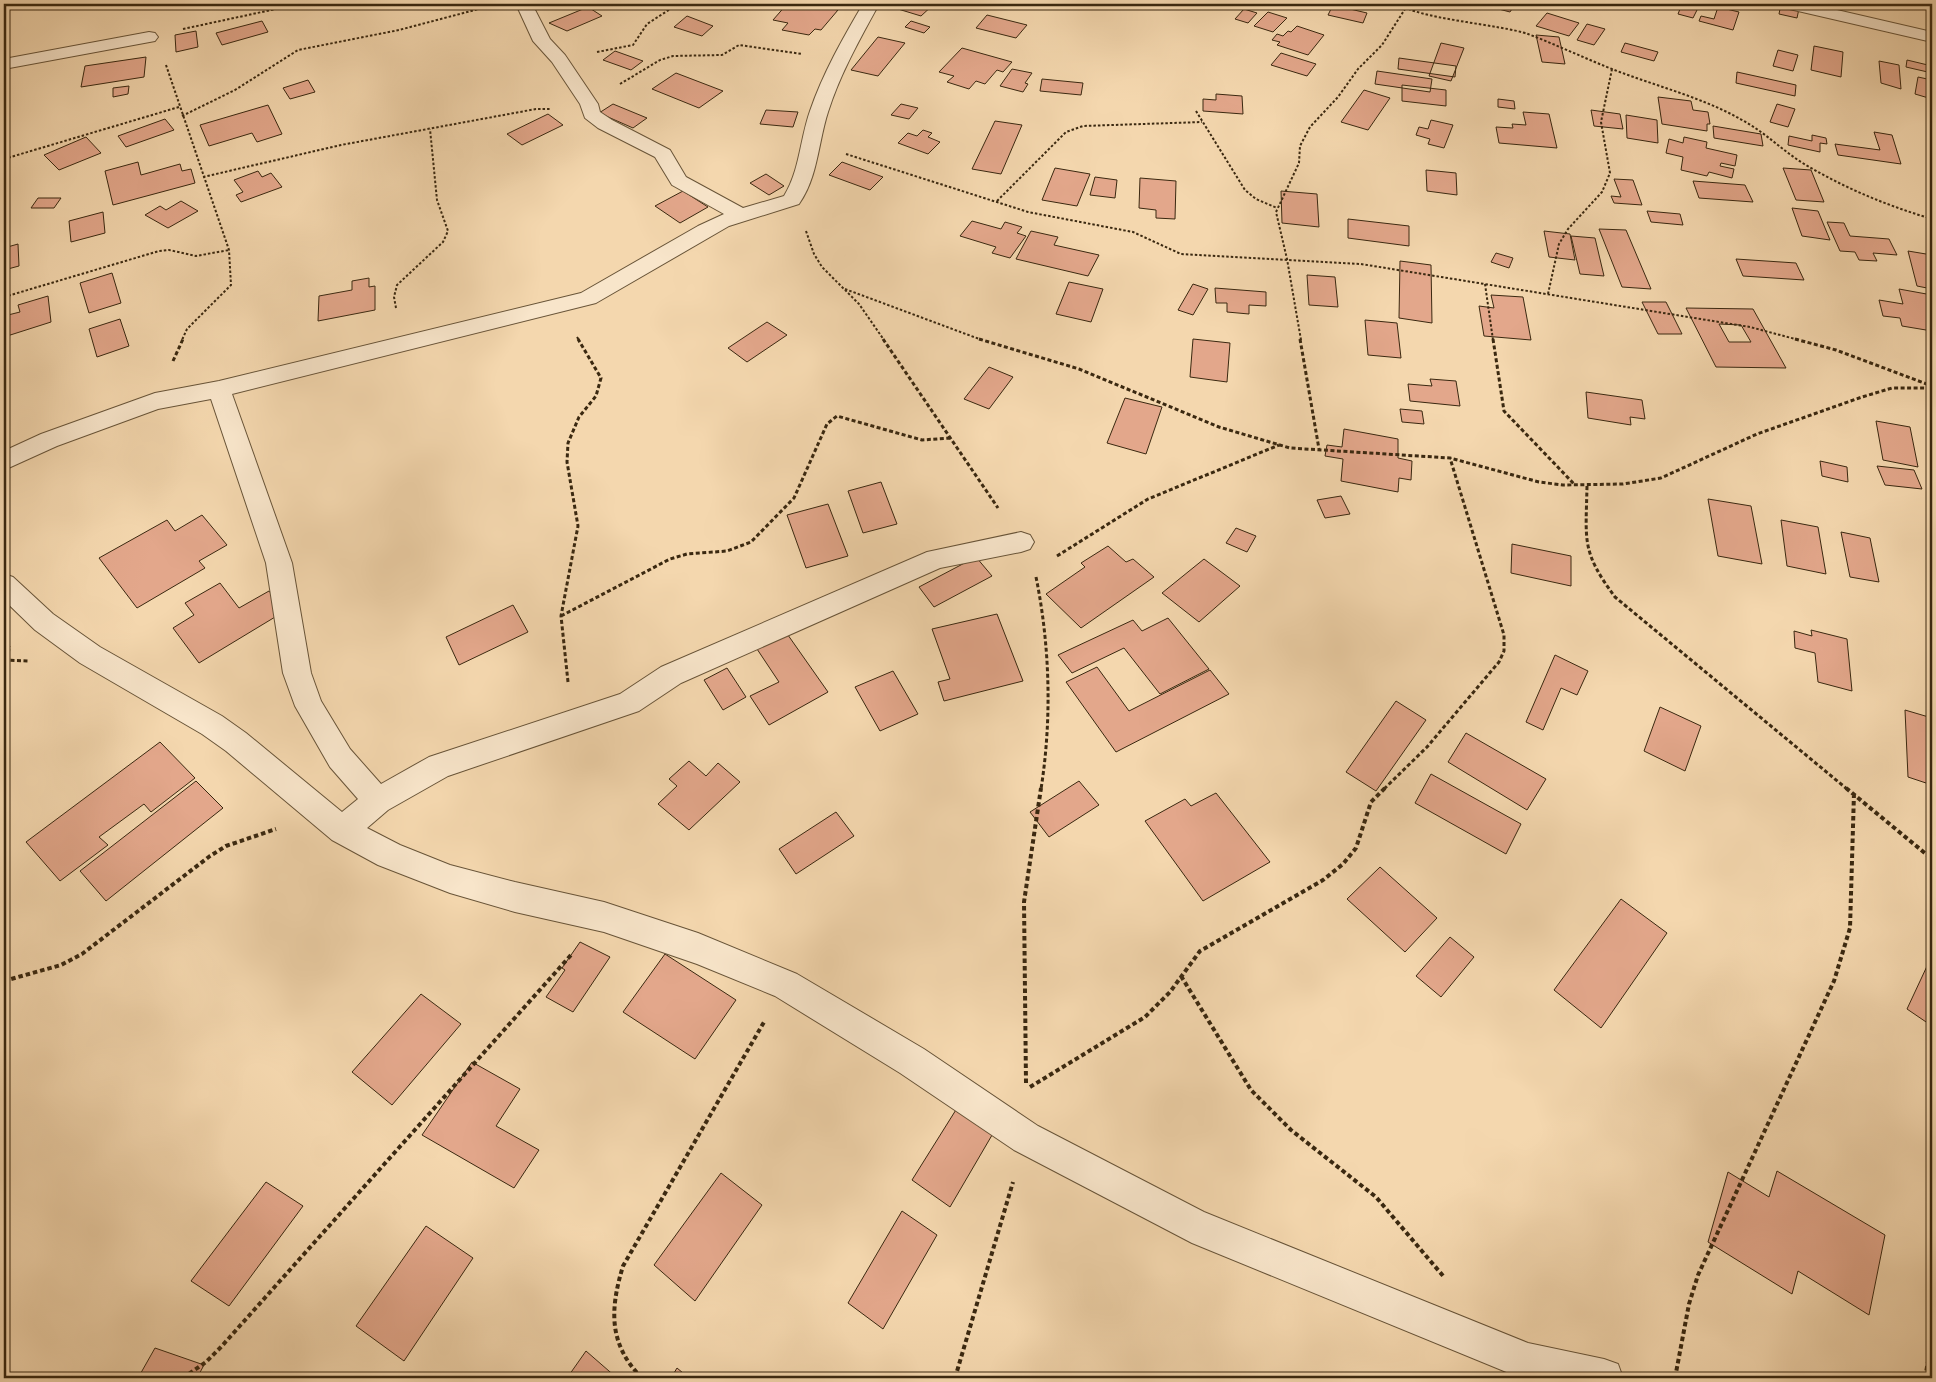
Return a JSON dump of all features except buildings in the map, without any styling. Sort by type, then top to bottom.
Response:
[{"type":"street","points":[[524,4],[542,41],[559,58],[594,113],[605,124],[663,154],[673,174],[680,181],[739,214]]},
{"type":"street","points":[[4,461],[58,436],[155,401],[219,389],[588,298],[613,286],[693,236],[739,214],[776,206],[792,200],[812,144],[818,113],[840,61],[871,4]]},
{"type":"street","points":[[1791,4],[1932,37]]},
{"type":"street","points":[[4,64],[149,37]]},
{"type":"street","points":[[219,389],[279,563],[297,673],[309,706],[340,758],[378,801]]},
{"type":"street","points":[[332,822],[378,801],[439,766],[629,703],[671,675],[936,559],[1021,542]]},
{"type":"street","points":[[8,589],[44,622],[90,655],[187,709],[230,738],[332,822],[389,854],[450,879],[515,897],[604,917],[698,949],[786,985],[912,1061],[1026,1138],[1192,1225],[1534,1370],[1604,1378]]},
{"type":"path","points":[[149,37],[299,4]]},
{"type":"path","points":[[182,116],[231,93],[298,50],[399,30],[498,4]]},
{"type":"path","points":[[559,58],[633,46],[647,24],[678,4]]},
{"type":"path","points":[[1402,4],[1405,9],[1420,14],[1492,25],[1527,34],[1612,69],[1688,96],[1743,120],[1800,161],[1844,186],[1886,204],[1932,219]]},
{"type":"path","points":[[1319,450],[1287,259],[1276,216],[1277,208],[1299,163],[1300,146],[1310,127],[1338,96],[1358,69],[1382,45],[1405,9]]},
{"type":"path","points":[[149,37],[161,49],[178,107],[230,250],[231,285],[187,329],[155,401]]},
{"type":"path","points":[[203,177],[342,145],[543,109],[594,113],[628,78],[660,60],[673,56],[715,56],[742,44],[840,61]]},
{"type":"path","points":[[1548,294],[1559,244],[1568,229],[1602,192],[1610,173],[1601,122],[1612,69]]},
{"type":"path","points":[[4,159],[178,107]]},
{"type":"path","points":[[1196,111],[1245,190],[1256,199],[1277,208]]},
{"type":"path","points":[[997,201],[1066,132],[1073,129],[1083,126],[1202,122]]},
{"type":"path","points":[[403,343],[395,290],[402,280],[443,242],[448,231],[437,200],[430,128]]},
{"type":"path","points":[[812,144],[1042,215],[1132,232],[1181,254],[1361,264],[1776,332],[1836,350],[1932,387]]},
{"type":"path","points":[[795,195],[814,254],[822,267],[859,304],[1021,542],[1035,571],[1043,611],[1049,706],[1045,764],[1024,902],[1026,1090],[1145,1017],[1170,992],[1190,962],[1211,943],[1323,880],[1343,864],[1356,848],[1362,824],[1372,802],[1427,747],[1499,662],[1505,643],[1504,635],[1450,458]]},
{"type":"path","points":[[4,297],[159,252],[169,250],[196,256],[230,250]]},
{"type":"path","points":[[1485,284],[1504,412],[1576,485]]},
{"type":"path","points":[[843,288],[987,342],[1079,369],[1219,427],[1280,445],[1319,450],[1450,458],[1539,482],[1587,486],[1623,484],[1661,478],[1757,434],[1862,397],[1892,388],[1932,387]]},
{"type":"path","points":[[559,306],[601,378],[596,396],[579,417],[568,443],[567,462],[578,526],[561,616],[573,723]]},
{"type":"path","points":[[561,616],[670,559],[687,554],[727,551],[751,542],[794,498],[827,424],[832,418],[846,417],[895,434],[922,440],[951,438]]},
{"type":"path","points":[[1035,571],[1148,499],[1280,445]]},
{"type":"path","points":[[1587,486],[1587,544],[1590,559],[1597,573],[1616,597],[1932,859]]},
{"type":"path","points":[[4,705],[8,589]]},
{"type":"path","points":[[1675,1378],[1689,1304],[1698,1275],[1834,981],[1846,948],[1850,928],[1854,793]]},
{"type":"path","points":[[4,982],[61,965],[82,954],[226,846],[332,822]]},
{"type":"path","points":[[183,1378],[221,1347],[604,917]]},
{"type":"path","points":[[1181,976],[1251,1090],[1265,1107],[1290,1131],[1365,1187],[1449,1282]]},
{"type":"path","points":[[642,1378],[624,1358],[612,1323],[616,1288],[623,1266],[786,985]]},
{"type":"path","points":[[955,1378],[1026,1138]]},
{"type":"path","points":[[1925,1378],[1932,1340]]}]
